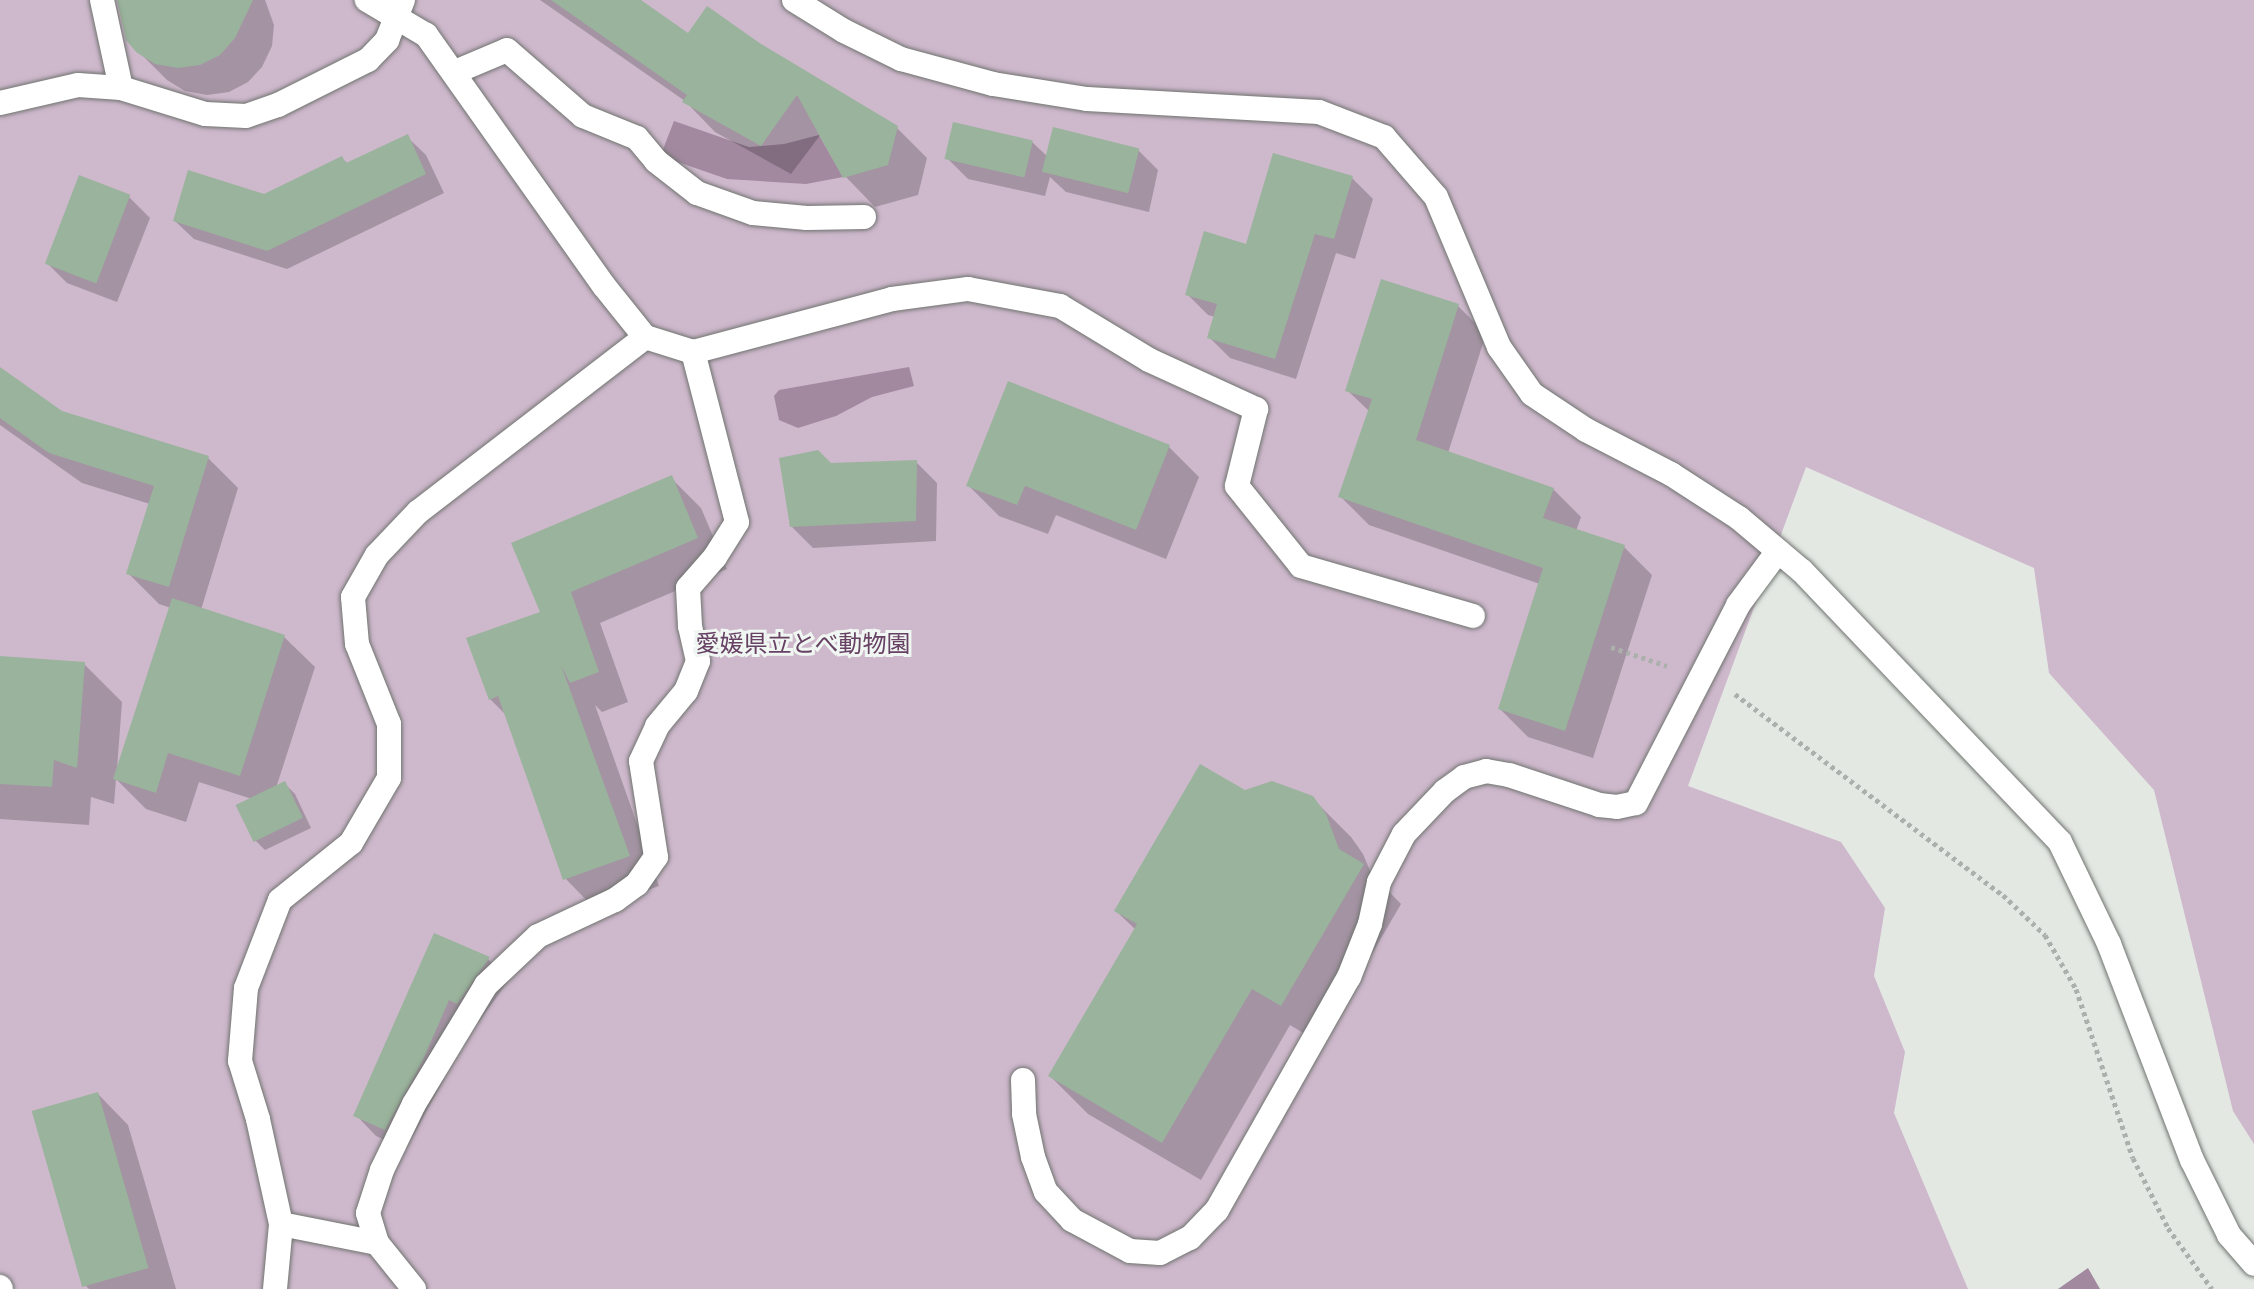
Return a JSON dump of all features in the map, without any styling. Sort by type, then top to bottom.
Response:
[{"type":"lane","points":[[102,0],[121,88]]},
{"type":"lane","points":[[367,0],[399,9],[426,35],[604,286],[645,337],[693,352],[892,299],[968,289],[1060,306],[1149,360],[1256,409],[1237,486],[1301,566],[1473,616]]},
{"type":"lane","points":[[794,0],[844,31],[901,59],[993,84],[1087,99],[1319,112],[1384,137],[1436,197],[1499,347],[1532,394],[1586,430],[1716,503],[1802,571],[2060,842],[2109,944],[2192,1160],[2229,1235],[2254,1264]]},
{"type":"lane","points":[[0,103],[78,85],[121,88],[205,114],[246,116],[278,105],[368,60],[387,40],[399,9]]},
{"type":"lane","points":[[455,72],[507,50],[583,116],[637,138],[656,161],[697,193],[753,213],[807,218],[864,217]]},
{"type":"lane","points":[[275,1289],[281,1224],[258,1119],[240,1061],[246,988],[280,900],[351,843],[389,778],[389,724],[357,644],[353,597],[377,555],[418,512],[645,337]]},
{"type":"lane","points":[[414,1289],[377,1243],[368,1213],[382,1170],[414,1104],[486,985],[538,936],[615,900],[637,884],[656,857],[641,761],[657,726],[686,691],[698,661],[690,626],[688,588],[715,557],[737,522],[693,352]]},
{"type":"lane","points":[[1023,1080],[1024,1114],[1033,1157],[1046,1192],[1072,1220],[1130,1251],[1160,1253],[1190,1238],[1217,1210],[1349,977],[1370,924],[1379,882],[1404,834],[1464,777],[1486,771],[1509,775],[1599,805],[1617,807],[1636,803],[1738,605],[1778,551]]},
{"type":"lane","points":[[281,1224],[377,1243]]},
{"type":"path","points":[[1611,647],[1723,685],[2003,895],[2045,935],[2076,989],[2133,1158],[2168,1228],[2212,1289]]},
{"type":"green space","name":"愛媛県立とべ動物園","points":[[0,0],[2254,0],[2254,1144],[2233,1111],[2154,790],[2049,673],[2034,568],[1806,467],[1688,786],[1841,842],[1885,908],[1874,976],[1905,1052],[1894,1113],[1968,1289],[0,1289]]},
{"type":"shaded area","points":[[674,121],[749,147],[784,144],[819,135],[843,177],[806,184],[727,179],[672,160],[662,152]]},
{"type":"shaded area","points":[[909,367],[914,386],[872,397],[836,416],[798,428],[779,420],[774,396],[779,390]]},
{"type":"shaded area","points":[[2088,1268],[2100,1289],[2058,1289]]},
{"type":"building","points":[[117,0],[253,0],[235,38],[220,55],[200,65],[178,68],[155,64],[136,52],[126,40]]},
{"type":"building","points":[[551,0],[641,0],[688,33],[707,6],[761,44],[898,126],[888,165],[843,178],[797,95],[761,146],[682,102],[687,95]]},
{"type":"building","points":[[953,122],[1033,140],[1024,177],[944,159]]},
{"type":"building","points":[[1053,127],[1139,149],[1128,193],[1042,172]]},
{"type":"building","points":[[408,134],[426,174],[267,251],[173,221],[188,170],[264,194],[342,156],[346,163]]},
{"type":"building","points":[[1273,153],[1353,176],[1334,239],[1315,234],[1275,359],[1207,338],[1217,304],[1185,295],[1204,231],[1246,244]]},
{"type":"building","points":[[79,175],[130,195],[96,283],[45,264]]},
{"type":"building","points":[[1381,279],[1459,304],[1416,440],[1554,488],[1543,518],[1625,545],[1565,731],[1498,709],[1543,568],[1338,497],[1372,399],[1345,391]]},
{"type":"building","points":[[0,367],[62,411],[209,456],[169,587],[126,574],[154,486],[49,453],[0,418]]},
{"type":"building","points":[[1008,381],[1170,445],[1136,530],[1025,486],[1017,505],[966,486]]},
{"type":"building","points":[[818,450],[831,463],[917,460],[916,521],[790,527],[779,458]]},
{"type":"building","points":[[672,475],[698,538],[571,592],[599,672],[570,683],[561,665],[630,856],[563,880],[498,696],[489,700],[466,638],[540,612],[511,543]]},
{"type":"building","points":[[172,598],[285,635],[240,776],[168,753],[156,793],[113,779]]},
{"type":"building","points":[[0,656],[85,662],[77,768],[54,760],[52,787],[0,784]]},
{"type":"building","points":[[1200,764],[1245,790],[1272,781],[1313,796],[1326,814],[1339,849],[1364,864],[1281,1006],[1252,989],[1162,1143],[1048,1076],[1137,924],[1114,911]]},
{"type":"building","points":[[285,781],[303,818],[254,842],[236,805]]},
{"type":"building","points":[[434,933],[490,957],[457,1004],[449,1000],[422,1062],[385,1130],[353,1116]]},
{"type":"building","points":[[98,1092],[148,1268],[82,1287],[32,1111]]}]
